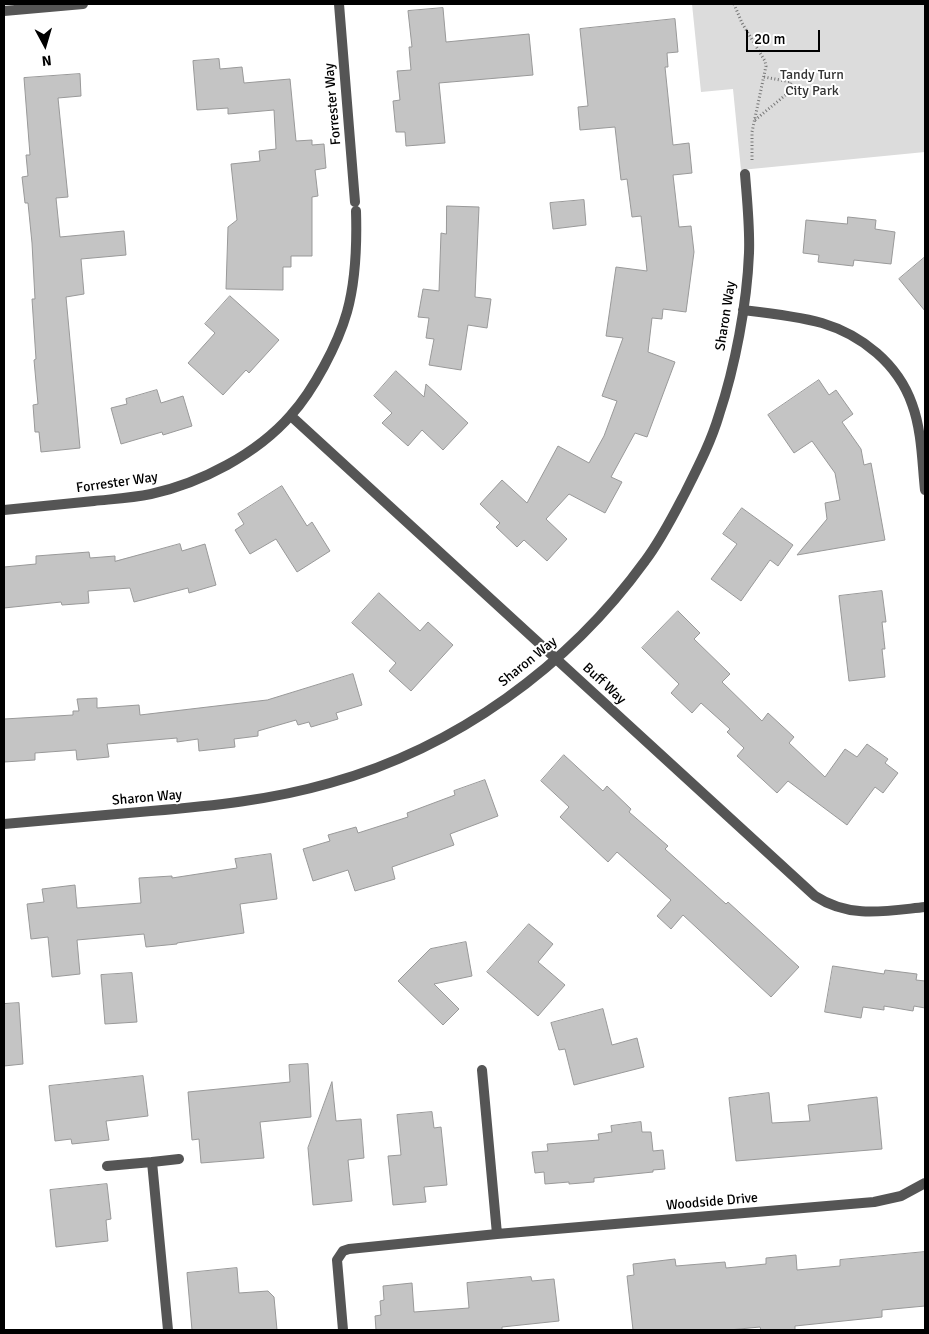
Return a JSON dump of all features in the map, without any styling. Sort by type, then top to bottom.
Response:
[{"type":"street","points":[[4,11],[83,4]]},
{"type":"street","name":"Forrester Way","points":[[4,510],[130,498],[171,489],[192,482],[244,454],[268,436],[291,416],[309,390],[331,352],[341,330],[347,312],[354,266],[355,206],[339,4]]},
{"type":"street","name":"Sharon Way","points":[[4,824],[229,804],[270,798],[334,782],[404,756],[458,728],[530,682],[557,659],[601,616],[647,559],[701,461],[719,416],[727,391],[743,310],[749,250],[745,174]]},
{"type":"street","points":[[743,310],[798,318],[823,324],[865,344],[882,357],[897,374],[912,403],[920,434],[925,490]]},
{"type":"street","name":"Buff Way","points":[[291,416],[815,896],[841,909],[854,911],[884,911],[925,907]]},
{"type":"street","points":[[482,1070],[498,1234]]},
{"type":"street","points":[[107,1166],[179,1160]]},
{"type":"street","points":[[152,1162],[168,1330]]},
{"type":"street","name":"Woodside Drive","points":[[343,1330],[337,1266],[339,1255],[356,1248],[874,1202],[901,1196],[925,1184]]},
{"type":"path","points":[[734,4],[742,23],[765,61],[764,77],[751,140],[753,173],[745,174]]},
{"type":"path","points":[[754,120],[789,91],[791,82],[764,77]]},
{"type":"green space","name":"Tandy Turn City Park","points":[[692,4],[925,4],[925,152],[741,170],[733,89],[701,92]]},
{"type":"building","points":[[443,8],[446,42],[529,34],[533,75],[439,83],[445,143],[406,146],[405,132],[396,132],[393,101],[400,100],[397,71],[411,70],[409,47],[412,47],[408,11]]},
{"type":"building","points":[[675,19],[678,52],[667,53],[668,67],[665,67],[673,145],[689,143],[692,173],[673,175],[679,227],[691,226],[694,252],[686,312],[663,309],[662,319],[652,318],[648,352],[675,362],[647,437],[635,433],[611,477],[622,482],[605,513],[569,494],[546,519],[567,539],[547,561],[524,540],[517,547],[496,527],[500,523],[480,504],[502,480],[527,503],[558,446],[589,463],[604,436],[617,401],[602,396],[623,338],[606,336],[616,267],[647,271],[641,216],[632,217],[627,179],[621,180],[615,127],[580,130],[578,107],[588,106],[580,29]]},
{"type":"building","points":[[219,59],[220,69],[242,67],[244,83],[290,79],[296,141],[312,140],[312,145],[324,144],[326,168],[315,170],[318,196],[312,197],[312,256],[291,256],[291,267],[283,267],[283,290],[226,289],[228,227],[237,220],[231,164],[260,161],[259,151],[276,149],[274,110],[228,114],[228,108],[197,110],[193,61]]},
{"type":"building","points":[[80,74],[81,96],[58,98],[68,197],[56,198],[60,237],[124,231],[126,255],[81,259],[84,294],[66,297],[80,448],[41,452],[39,432],[35,432],[33,405],[38,404],[34,360],[36,359],[32,299],[35,299],[32,243],[28,203],[25,203],[22,177],[28,176],[26,155],[30,155],[24,78]]},
{"type":"building","points":[[584,200],[586,225],[553,229],[550,203]]},
{"type":"building","points":[[447,206],[479,207],[475,297],[491,299],[487,328],[468,325],[461,370],[429,365],[434,339],[426,338],[429,318],[418,317],[423,289],[439,291],[441,233],[446,234]]},
{"type":"building","points":[[848,217],[876,220],[875,229],[895,232],[891,264],[854,260],[853,266],[818,262],[819,255],[803,253],[806,220],[847,224]]},
{"type":"building","points":[[925,257],[925,311],[899,279]]},
{"type":"building","points":[[230,296],[279,340],[249,373],[246,370],[223,395],[188,363],[215,333],[205,324]]},
{"type":"building","points":[[396,371],[424,397],[426,384],[468,423],[443,450],[422,430],[408,446],[382,423],[392,413],[374,396]]},
{"type":"building","points":[[819,380],[829,395],[836,390],[853,414],[842,422],[861,449],[864,465],[871,463],[885,540],[797,555],[827,519],[825,503],[840,500],[835,473],[812,441],[794,453],[768,415]]},
{"type":"building","points":[[157,390],[161,403],[183,396],[192,426],[163,435],[162,432],[121,444],[111,408],[127,404],[126,399]]},
{"type":"building","points":[[282,486],[307,526],[312,522],[330,551],[297,572],[276,539],[250,554],[235,530],[244,524],[238,514]]},
{"type":"building","points":[[742,508],[793,545],[778,566],[770,560],[741,601],[711,579],[737,544],[723,534]]},
{"type":"building","points":[[180,544],[182,551],[205,544],[216,585],[189,593],[188,588],[134,602],[130,588],[88,591],[89,603],[62,605],[61,602],[4,608],[4,567],[36,564],[36,556],[89,552],[90,558],[115,556],[115,561]]},
{"type":"building","points":[[882,591],[886,622],[882,622],[885,649],[882,649],[885,677],[849,681],[839,596]]},
{"type":"building","points":[[379,593],[420,631],[428,622],[453,645],[411,691],[389,671],[396,663],[352,623]]},
{"type":"building","points":[[678,611],[700,633],[694,639],[730,674],[722,682],[762,721],[768,713],[794,737],[789,743],[825,777],[845,749],[857,757],[867,744],[888,759],[885,763],[898,773],[883,793],[875,787],[847,825],[788,781],[777,793],[737,756],[744,748],[727,732],[730,729],[701,703],[692,713],[671,693],[679,684],[642,648]]},
{"type":"building","points":[[353,674],[362,705],[336,713],[338,719],[311,727],[309,722],[298,725],[296,720],[258,731],[258,736],[234,739],[235,747],[199,751],[198,739],[177,742],[177,738],[107,744],[109,757],[77,760],[76,750],[35,753],[35,760],[4,762],[4,719],[73,715],[73,711],[79,711],[77,699],[97,698],[97,708],[139,705],[140,715],[267,700]]},
{"type":"building","points":[[564,755],[603,791],[607,786],[631,809],[629,812],[668,846],[665,849],[726,904],[728,902],[799,967],[771,997],[683,915],[671,929],[657,916],[671,900],[617,852],[608,862],[560,817],[569,807],[541,781]]},
{"type":"building","points":[[485,780],[498,816],[450,834],[454,845],[392,867],[395,879],[355,891],[348,870],[313,881],[303,849],[330,841],[328,835],[356,827],[358,833],[408,817],[407,813],[455,795],[454,791]]},
{"type":"building","points":[[271,854],[277,899],[240,904],[244,933],[146,947],[144,934],[77,940],[80,974],[52,977],[48,937],[31,939],[27,904],[44,902],[42,889],[75,885],[77,908],[141,903],[139,878],[172,876],[172,878],[237,868],[235,859]]},
{"type":"building","points":[[529,924],[553,944],[538,962],[565,985],[538,1016],[487,972]]},
{"type":"building","points":[[466,942],[472,976],[434,984],[459,1009],[443,1025],[398,981],[430,949]]},
{"type":"building","points":[[833,966],[884,974],[885,970],[917,974],[916,980],[925,981],[925,1008],[914,1006],[913,1011],[884,1006],[884,1010],[863,1007],[861,1018],[825,1012]]},
{"type":"building","points":[[132,973],[137,1022],[105,1024],[101,975]]},
{"type":"building","points":[[19,1003],[23,1064],[4,1066],[4,1004]]},
{"type":"building","points":[[603,1009],[612,1045],[637,1038],[644,1067],[574,1085],[565,1049],[559,1050],[551,1023]]},
{"type":"building","points":[[308,1064],[311,1117],[260,1122],[264,1158],[201,1163],[199,1139],[192,1140],[188,1092],[290,1082],[289,1065]]},
{"type":"building","points":[[143,1076],[148,1116],[106,1121],[109,1140],[72,1144],[71,1139],[55,1141],[49,1086]]},
{"type":"building","points":[[332,1082],[336,1121],[361,1119],[364,1158],[348,1160],[352,1201],[313,1205],[308,1148]]},
{"type":"building","points":[[769,1093],[772,1123],[810,1121],[808,1105],[877,1097],[882,1149],[736,1161],[729,1098]]},
{"type":"building","points":[[432,1112],[434,1128],[441,1127],[447,1185],[424,1187],[426,1202],[393,1205],[388,1156],[401,1155],[397,1115]]},
{"type":"building","points":[[641,1122],[642,1132],[651,1132],[653,1151],[663,1150],[665,1169],[594,1178],[594,1182],[569,1184],[569,1182],[545,1184],[544,1172],[535,1173],[532,1152],[548,1151],[547,1144],[599,1140],[598,1134],[612,1132],[611,1126]]},
{"type":"building","points":[[107,1184],[111,1219],[106,1220],[108,1241],[56,1247],[50,1190]]},
{"type":"building","points":[[925,1252],[925,1306],[882,1310],[882,1317],[795,1326],[795,1330],[761,1330],[760,1327],[729,1330],[633,1330],[627,1276],[634,1275],[633,1264],[675,1259],[676,1266],[725,1262],[726,1268],[766,1264],[766,1258],[796,1255],[797,1270],[840,1266],[840,1260]]},
{"type":"building","points":[[237,1268],[239,1293],[268,1291],[274,1297],[277,1330],[192,1330],[187,1273]]},
{"type":"building","points":[[531,1277],[532,1281],[554,1279],[559,1321],[502,1327],[502,1330],[376,1330],[375,1316],[381,1315],[380,1301],[384,1300],[383,1286],[412,1283],[414,1312],[469,1308],[467,1283]]}]
